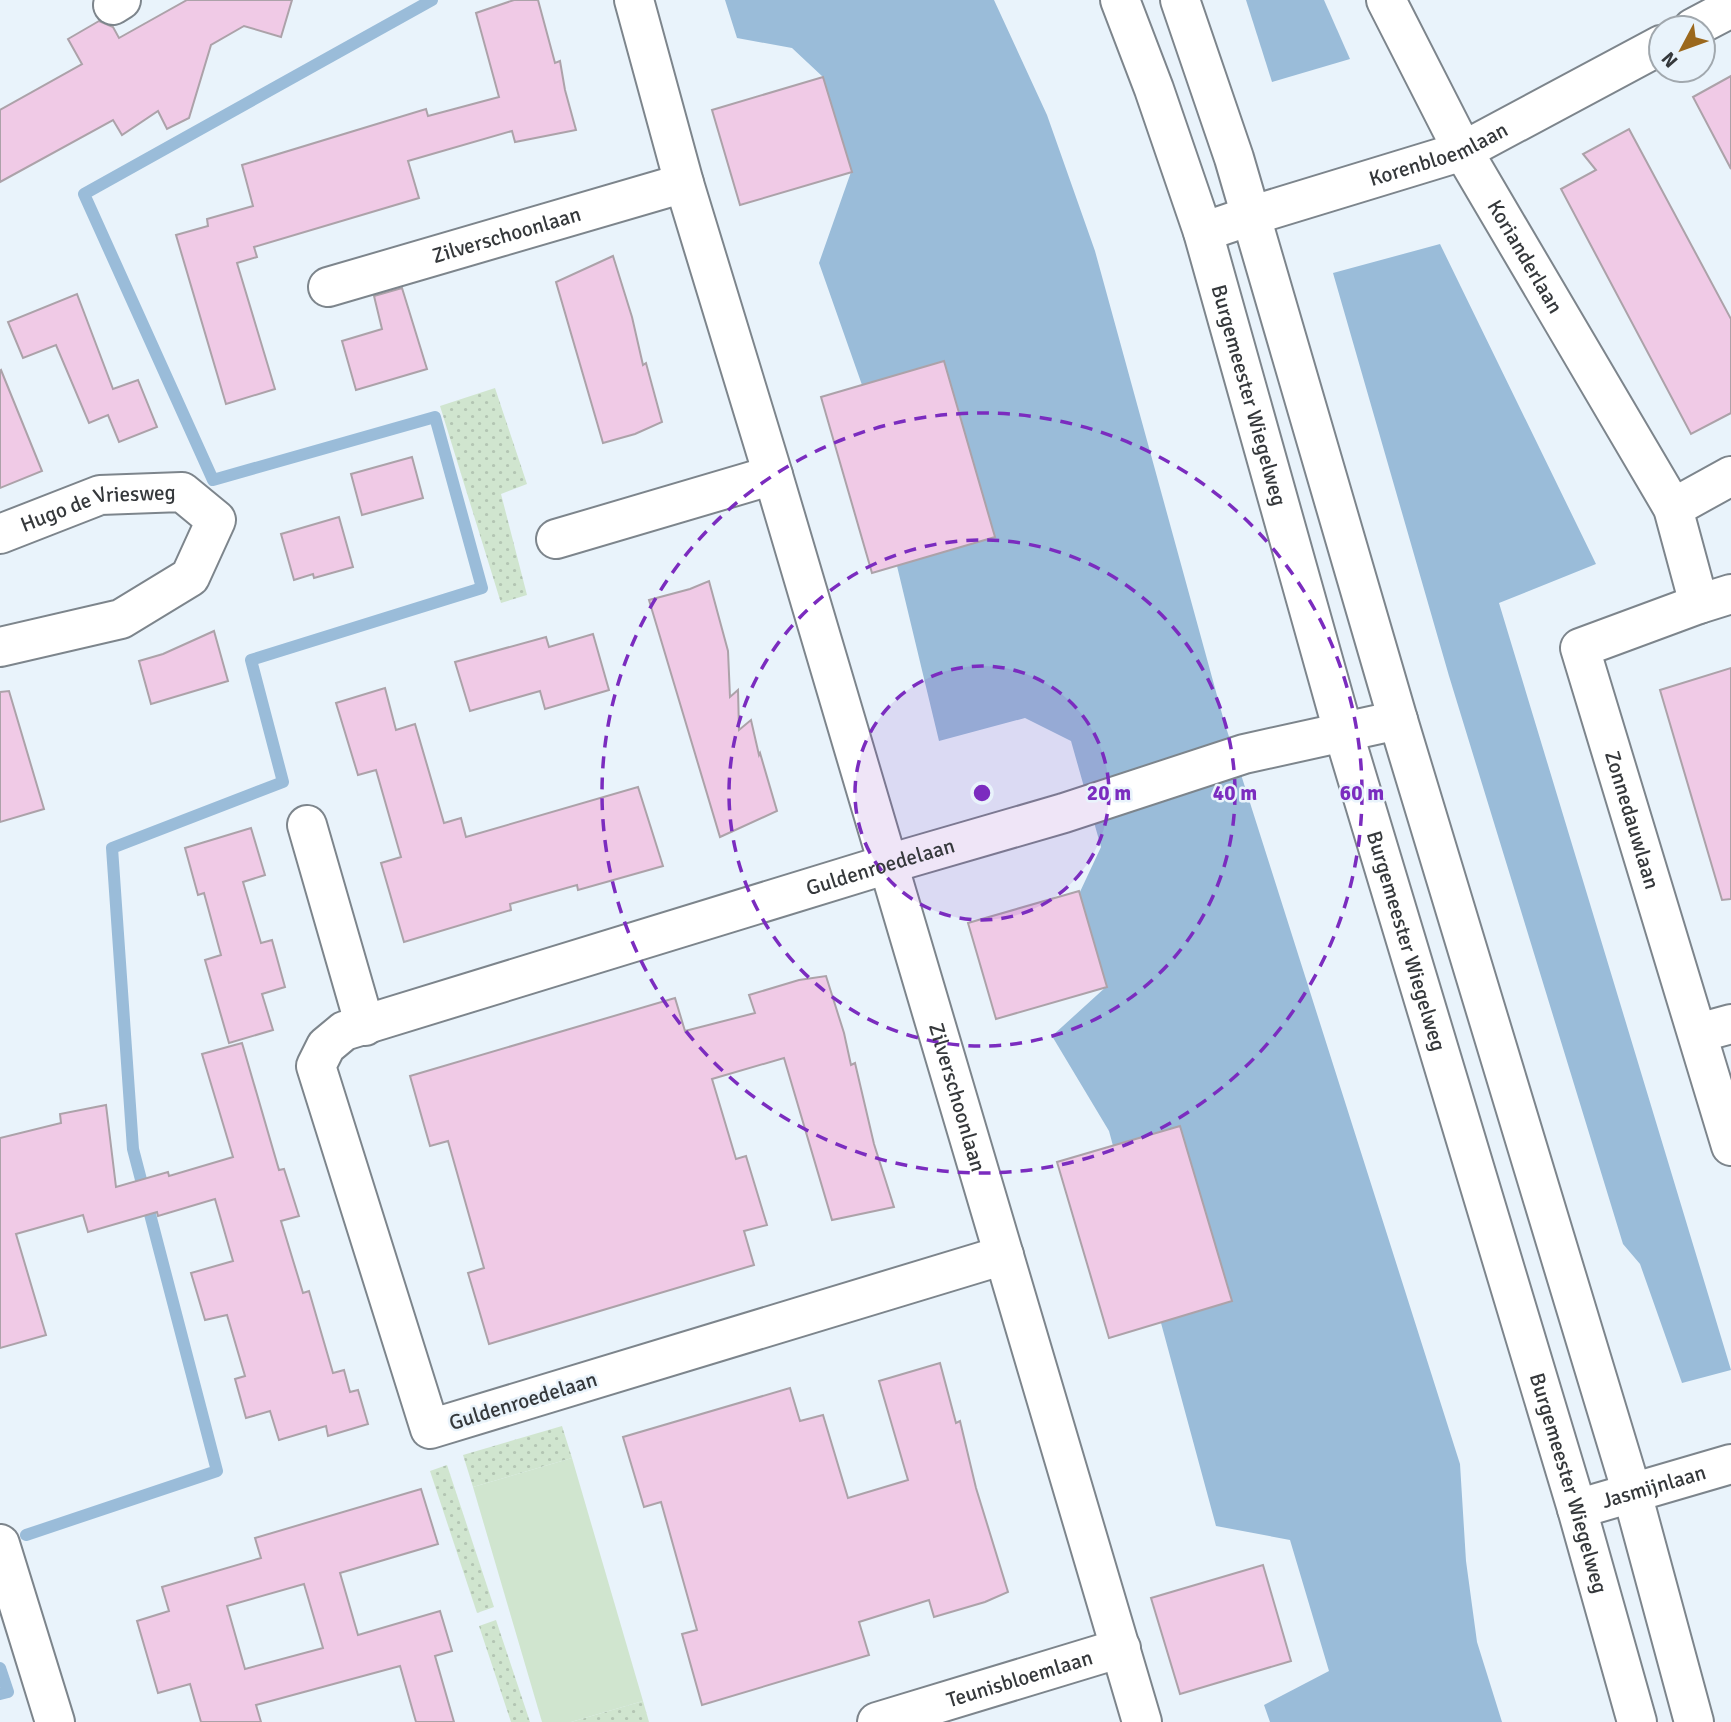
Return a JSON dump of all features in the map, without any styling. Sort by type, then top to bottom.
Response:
[{"type":"street","name":"Zilverschoonlaan","points":[[634,0],[684,183],[1142,1722]]},
{"type":"street","name":"Burgemeester Wiegelweg","points":[[1119,0],[1154,89],[1203,232],[1343,731],[1577,1508],[1637,1722]]},
{"type":"street","points":[[1180,0],[1206,71],[1251,215],[1398,720],[1632,1493],[1694,1722]]},
{"type":"street","name":"Korianderlaan","points":[[1386,0],[1463,151],[1673,508],[1715,599]]},
{"type":"street","name":"Korenbloemlaan","points":[[1203,232],[1463,151],[1647,52]]},
{"type":"street","points":[[1154,89],[1206,71]]},
{"type":"street","name":"Zilverschoonlaan","points":[[328,287],[684,183]]},
{"type":"street","points":[[556,539],[773,475]]},
{"type":"street","points":[[1673,508],[1731,476]]},
{"type":"street","name":"Hugo de Vriesweg","points":[[0,534],[100,495],[182,492],[216,520],[190,577],[121,619],[0,647]]},
{"type":"street","name":"Zonnedauwlaan","points":[[1715,599],[1580,648],[1715,1029],[1731,1146]]},
{"type":"street","name":"Guldenroedelaan","points":[[1003,1255],[430,1429],[316,1066],[326,1046],[344,1031],[888,864],[1064,813],[1244,754],[1398,720]]},
{"type":"street","points":[[307,825],[365,1026]]},
{"type":"street","name":"Jasmijnlaan","points":[[1577,1508],[1731,1464]]},
{"type":"street","points":[[4,1557],[55,1722]]},
{"type":"street","name":"Teunisbloemlaan","points":[[877,1722],[1121,1648]]},
{"type":"green space","points":[[495,388],[527,484],[501,494],[527,595],[501,603],[440,406]]},
{"type":"green space","points":[[562,1426],[572,1458],[473,1487],[463,1455]]},
{"type":"green space","points":[[572,1458],[643,1701],[571,1722],[542,1722],[473,1487]]},
{"type":"green space","points":[[447,1465],[494,1607],[477,1613],[430,1471]]},
{"type":"green space","points":[[496,1620],[530,1722],[511,1722],[479,1626]]},
{"type":"green space","points":[[643,1701],[649,1722],[571,1722]]},
{"type":"water","points":[[725,0],[994,0],[1047,115],[1095,251],[1224,721],[1460,1464],[1466,1561],[1477,1642],[1502,1722],[1270,1722],[1264,1705],[1329,1671],[1290,1540],[1216,1526],[1109,1131],[1052,1036],[1107,986],[1079,894],[1101,847],[1071,741],[1025,718],[939,741],[897,566],[995,536],[944,361],[862,385],[819,263],[851,172],[823,77],[792,48],[737,38]]},
{"type":"water","points":[[1246,0],[1324,0],[1350,59],[1272,82]]},
{"type":"water","points":[[1440,244],[1596,564],[1499,603],[1731,1370],[1682,1383],[1640,1264],[1623,1244],[1449,676],[1333,273]]},
{"type":"building","points":[[187,0],[292,0],[281,37],[244,26],[211,45],[189,118],[167,129],[158,111],[122,135],[113,120],[0,182],[0,110],[82,64],[68,39],[99,21],[113,27],[119,38]]},
{"type":"building","points":[[514,0],[538,0],[555,63],[560,61],[576,130],[515,142],[512,131],[408,161],[419,198],[254,247],[257,257],[237,263],[275,389],[226,404],[176,235],[208,226],[207,219],[253,206],[242,165],[426,109],[428,116],[499,97],[476,13]]},
{"type":"building","points":[[1731,76],[1731,169],[1693,97]]},
{"type":"building","points":[[823,77],[852,172],[740,205],[712,110]]},
{"type":"building","points":[[1629,129],[1731,319],[1731,413],[1691,434],[1561,189],[1596,170],[1583,154]]},
{"type":"building","points":[[613,256],[662,422],[635,434],[603,443],[556,282]]},
{"type":"building","points":[[402,288],[427,369],[356,390],[342,341],[382,329],[374,296]]},
{"type":"building","points":[[77,294],[113,389],[138,380],[157,427],[119,442],[108,415],[89,423],[56,345],[23,358],[8,322]]},
{"type":"building","points":[[944,361],[995,537],[872,573],[821,397]]},
{"type":"building","points":[[0,371],[42,471],[0,488]]},
{"type":"building","points":[[412,457],[423,498],[362,515],[351,474]]},
{"type":"building","points":[[339,517],[353,567],[314,578],[313,574],[294,580],[281,534]]},
{"type":"building","points":[[709,581],[728,651],[730,697],[738,690],[739,730],[751,720],[777,811],[720,837],[649,600]]},
{"type":"building","points":[[214,631],[228,681],[151,704],[139,661],[163,654]]},
{"type":"building","points":[[593,634],[609,690],[545,709],[540,691],[470,711],[455,662],[546,637],[549,647]]},
{"type":"building","points":[[1731,668],[1731,899],[1722,900],[1660,690]]},
{"type":"building","points":[[385,688],[396,730],[415,724],[444,823],[461,818],[466,837],[638,787],[663,866],[578,890],[577,885],[510,904],[511,910],[404,942],[381,863],[401,857],[376,770],[358,775],[336,703]]},
{"type":"building","points":[[9,691],[44,809],[0,822],[0,692]]},
{"type":"building","points":[[251,828],[265,875],[243,882],[261,943],[272,940],[285,987],[262,994],[273,1030],[229,1043],[205,960],[221,955],[204,893],[198,895],[185,848]]},
{"type":"building","points":[[1079,891],[1107,987],[996,1019],[968,923]]},
{"type":"building","points":[[826,976],[851,1065],[855,1063],[874,1144],[894,1207],[832,1220],[784,1058],[712,1079],[736,1159],[746,1156],[767,1225],[744,1231],[754,1265],[489,1344],[468,1273],[484,1268],[448,1141],[430,1146],[410,1076],[675,998],[685,1031],[755,1013],[749,995],[799,980]]},
{"type":"building","points":[[242,1043],[279,1170],[284,1169],[299,1216],[281,1221],[303,1293],[309,1291],[333,1373],[344,1370],[350,1392],[358,1390],[368,1424],[328,1436],[326,1426],[279,1440],[270,1411],[246,1418],[235,1379],[245,1376],[227,1315],[205,1320],[191,1273],[233,1261],[215,1199],[158,1216],[157,1212],[88,1232],[83,1215],[16,1234],[46,1335],[0,1348],[0,1138],[61,1123],[60,1114],[106,1105],[116,1187],[168,1172],[169,1176],[233,1157],[202,1054]]},
{"type":"building","points":[[1180,1126],[1232,1301],[1109,1338],[1057,1162]]},
{"type":"building","points":[[940,1363],[956,1423],[960,1421],[976,1488],[1008,1592],[985,1602],[934,1617],[929,1600],[859,1622],[869,1655],[702,1705],[682,1634],[697,1630],[661,1502],[644,1507],[623,1437],[790,1388],[800,1421],[823,1415],[848,1498],[908,1480],[879,1381]]},
{"type":"building","points":[[421,1489],[438,1544],[340,1573],[358,1635],[440,1611],[452,1651],[435,1656],[454,1722],[416,1722],[400,1666],[256,1705],[261,1722],[201,1722],[190,1684],[158,1693],[137,1621],[169,1611],[162,1587],[261,1558],[255,1538]],"holes":[[[304,1584],[323,1648],[245,1669],[227,1606]]]},
{"type":"building","points":[[1263,1565],[1291,1661],[1180,1694],[1151,1598]]},
{"type":"waterway","points":[[26,1535],[217,1471],[133,1149],[112,848],[283,782],[251,660],[482,588],[435,417],[213,480],[84,194],[432,0]]},
{"type":"waterway","points":[[0,1668],[8,1692],[0,1694]]}]
